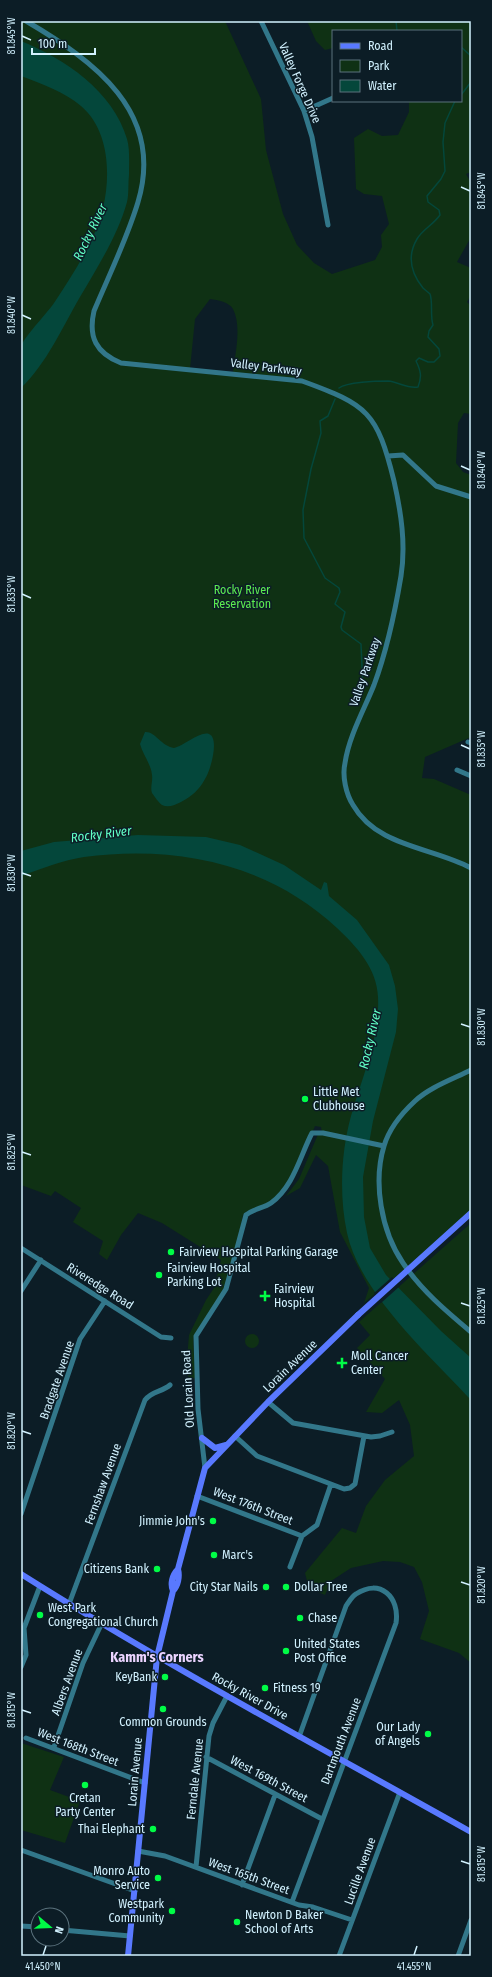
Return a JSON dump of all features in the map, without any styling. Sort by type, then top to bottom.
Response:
[{"type":"main road","name":"Lorain Avenue","points":[[128,1956],[157,1657],[173,1591],[176,1588],[179,1577],[178,1569],[205,1468],[268,1402],[358,1315],[471,1213]]},
{"type":"main road","points":[[202,1438],[215,1448],[227,1444]]},
{"type":"main road","name":"Rocky River Drive","points":[[21,1574],[101,1625],[471,1832]]},
{"type":"street","name":"Valley Parkway","points":[[26,21],[70,48],[95,67],[121,95],[133,114],[138,128],[143,154],[143,167],[138,201],[94,311],[91,325],[92,333],[100,351],[109,358],[121,362],[302,381],[330,391],[356,403],[366,412],[377,427],[388,456],[401,517],[403,551],[402,574],[384,653],[374,684],[348,750],[344,764],[344,777],[353,804],[372,827],[390,838],[471,868]]},
{"type":"street","name":"Valley Forge Drive","points":[[261,21],[304,112],[312,137],[328,225]]},
{"type":"street","points":[[304,112],[332,98]]},
{"type":"street","points":[[388,456],[403,455],[436,486],[471,497]]},
{"type":"street","points":[[457,770],[471,776]]},
{"type":"street","points":[[471,1070],[440,1085],[416,1100],[399,1118],[384,1146],[381,1167],[381,1199],[386,1227],[402,1262],[418,1283],[471,1332]]},
{"type":"street","name":"Old Lorain Road","points":[[205,1468],[198,1409],[196,1336],[226,1289],[246,1215],[271,1203],[284,1190],[294,1175],[312,1133],[384,1146]]},
{"type":"street","name":"Riveredge Road","points":[[21,1248],[161,1337],[171,1338]]},
{"type":"street","points":[[21,1291],[41,1260]]},
{"type":"street","name":"Bradgate Avenue","points":[[21,1514],[80,1339],[105,1301]]},
{"type":"street","name":"Fernshaw Avenue","points":[[69,1604],[145,1400],[149,1395],[164,1390],[170,1385]]},
{"type":"street","points":[[268,1402],[293,1424],[364,1436],[380,1436],[392,1432]]},
{"type":"street","points":[[235,1436],[257,1456],[344,1489],[350,1488],[355,1484],[364,1436]]},
{"type":"street","points":[[290,1567],[302,1536],[317,1525],[331,1484]]},
{"type":"street","name":"West 176th Street","points":[[197,1496],[302,1536]]},
{"type":"street","points":[[21,1667],[26,1655],[24,1628],[40,1586]]},
{"type":"street","name":"Dartmouth Avenue","points":[[292,1902],[396,1622],[398,1614],[396,1604],[391,1596],[384,1591],[376,1588],[366,1589],[354,1594],[346,1606],[299,1737]]},
{"type":"street","name":"Albers Avenue","points":[[54,1747],[83,1664],[101,1625]]},
{"type":"street","name":"Ferndale Avenue","points":[[196,1867],[209,1736],[213,1724],[227,1696]]},
{"type":"street","name":"West 168th Street","points":[[26,1738],[54,1747],[145,1783]]},
{"type":"street","name":"West 169th Street","points":[[206,1757],[322,1819]]},
{"type":"street","name":"Lucille Avenue","points":[[339,1956],[400,1792]]},
{"type":"street","points":[[242,1885],[275,1795]]},
{"type":"street","points":[[21,1850],[135,1890]]},
{"type":"street","name":"West 165th Street","points":[[138,1851],[162,1855],[242,1885],[292,1902],[313,1906],[352,1920]]},
{"type":"street","points":[[458,1956],[471,1920]]},
{"type":"street","points":[[70,1931],[130,1936]]},
{"type":"green space","name":"Rocky River Reservation","points":[[21,21],[225,21],[261,99],[266,150],[283,214],[297,245],[314,263],[332,274],[375,260],[382,247],[381,235],[389,224],[382,196],[364,194],[356,189],[354,138],[368,129],[382,136],[398,135],[409,112],[409,102],[462,102],[462,30],[332,30],[332,48],[325,50],[316,41],[307,21],[471,21],[471,172],[466,174],[471,183],[471,237],[457,262],[471,268],[471,295],[467,302],[471,306],[471,414],[464,413],[458,423],[456,463],[463,472],[471,475],[471,737],[425,757],[422,778],[434,779],[471,795],[471,1214],[364,1303],[369,1288],[340,1232],[328,1166],[316,1155],[300,1188],[286,1196],[299,1179],[319,1132],[322,1133],[321,1127],[315,1126],[294,1176],[272,1204],[246,1212],[243,1215],[233,1268],[227,1289],[194,1336],[193,1346],[196,1378],[189,1379],[186,1371],[189,1335],[206,1300],[214,1288],[221,1260],[162,1223],[138,1213],[121,1235],[107,1260],[99,1254],[103,1241],[73,1222],[81,1208],[55,1191],[51,1196],[21,1185]],"holes":[[[210,299],[223,302],[233,309],[236,316],[237,341],[233,373],[190,369],[195,319]]]},
{"type":"green space","points":[[471,1223],[471,1663],[459,1653],[420,1639],[429,1611],[422,1582],[414,1567],[400,1562],[383,1561],[351,1568],[331,1581],[325,1595],[309,1588],[305,1573],[342,1528],[356,1533],[366,1506],[385,1480],[414,1456],[410,1425],[399,1400],[382,1413],[366,1412],[385,1379],[357,1348],[370,1335],[359,1322]]},
{"type":"green space","points":[[252,1334],[257,1336],[259,1341],[257,1346],[252,1348],[247,1346],[245,1341],[247,1336]]},
{"type":"green space","points":[[21,1743],[64,1757],[50,1790],[80,1801],[65,1843],[21,1830]]},
{"type":"water","points":[[21,41],[38,48],[70,67],[99,92],[111,106],[120,122],[128,143],[129,161],[127,202],[113,239],[54,345],[39,368],[21,388],[21,346],[56,300],[90,243],[100,219],[106,195],[107,167],[106,153],[97,127],[81,106],[60,92],[21,76]]},
{"type":"water","points":[[145,732],[149,732],[165,745],[174,748],[205,734],[209,734],[214,742],[211,763],[203,783],[192,795],[172,806],[162,805],[152,793],[151,771],[140,744]]},
{"type":"water","name":"Rocky River","points":[[138,835],[206,837],[240,845],[284,865],[321,890],[324,882],[327,883],[329,896],[357,920],[389,965],[395,986],[398,1009],[396,1032],[373,1121],[363,1177],[364,1217],[370,1248],[386,1275],[441,1331],[471,1358],[471,1400],[398,1322],[381,1300],[366,1278],[354,1256],[347,1233],[344,1219],[342,1189],[345,1144],[351,1116],[373,1042],[378,1012],[377,986],[370,967],[358,950],[344,935],[310,906],[281,888],[251,874],[219,864],[186,857],[152,854],[118,854],[76,858],[21,876],[21,851],[54,842]]},
{"type":"pier","points":[[392,1277],[400,1286],[381,1303],[374,1293]]},
{"type":"waterway","points":[[396,21],[397,30]]},
{"type":"waterway","points":[[462,48],[471,56]]},
{"type":"waterway","points":[[462,94],[471,82]]},
{"type":"waterway","points":[[339,388],[348,384],[383,381],[410,387],[418,387],[420,374],[416,361],[419,358],[428,362],[434,362],[440,356],[439,349],[428,337],[429,331],[433,325],[430,294],[419,282],[413,270],[411,258],[417,239],[422,232],[440,215],[439,210],[428,202],[427,196],[441,179],[445,171],[443,142],[445,123],[455,102]]},
{"type":"waterway","points":[[335,399],[328,416],[320,421],[321,433],[311,469],[303,510],[304,538],[325,578],[339,588],[340,592],[335,604],[345,612],[341,627],[342,630],[361,644],[363,688],[361,696]]},
{"type":"place","name":"Little Met Clubhouse","points":[[305,1099]]},
{"type":"place","name":"Fairview Hospital Parking Garage","points":[[171,1252]]},
{"type":"place","name":"Fairview Hospital Parking Lot","points":[[159,1275]]},
{"type":"place","name":"Fairview Hospital","points":[[265,1296]]},
{"type":"place","name":"Moll Cancer Center","points":[[342,1363]]},
{"type":"place","name":"Jimmie John's","points":[[213,1521]]},
{"type":"place","name":"Marc's","points":[[214,1555]]},
{"type":"place","name":"Citizens Bank","points":[[157,1569]]},
{"type":"place","name":"City Star Nails","points":[[266,1587]]},
{"type":"place","name":"Dollar Tree","points":[[286,1587]]},
{"type":"place","name":"West Park Congregational Church","points":[[40,1615]]},
{"type":"place","name":"Chase","points":[[300,1618]]},
{"type":"place","name":"United States Post Office","points":[[286,1651]]},
{"type":"place","name":"KeyBank","points":[[165,1677]]},
{"type":"place","name":"Fitness 19","points":[[265,1688]]},
{"type":"place","name":"Common Grounds","points":[[163,1709]]},
{"type":"place","name":"Our Lady of Angels","points":[[428,1734]]},
{"type":"place","name":"Cretan Party Center","points":[[85,1785]]},
{"type":"place","name":"Thai Elephant","points":[[153,1829]]},
{"type":"place","name":"Monro Auto Service","points":[[158,1878]]},
{"type":"place","name":"Westpark Community","points":[[172,1911]]},
{"type":"place","name":"Newton D Baker School of Arts","points":[[237,1922]]},
{"type":"district","name":"Kamm's Corners","points":[[157,1657]]}]
